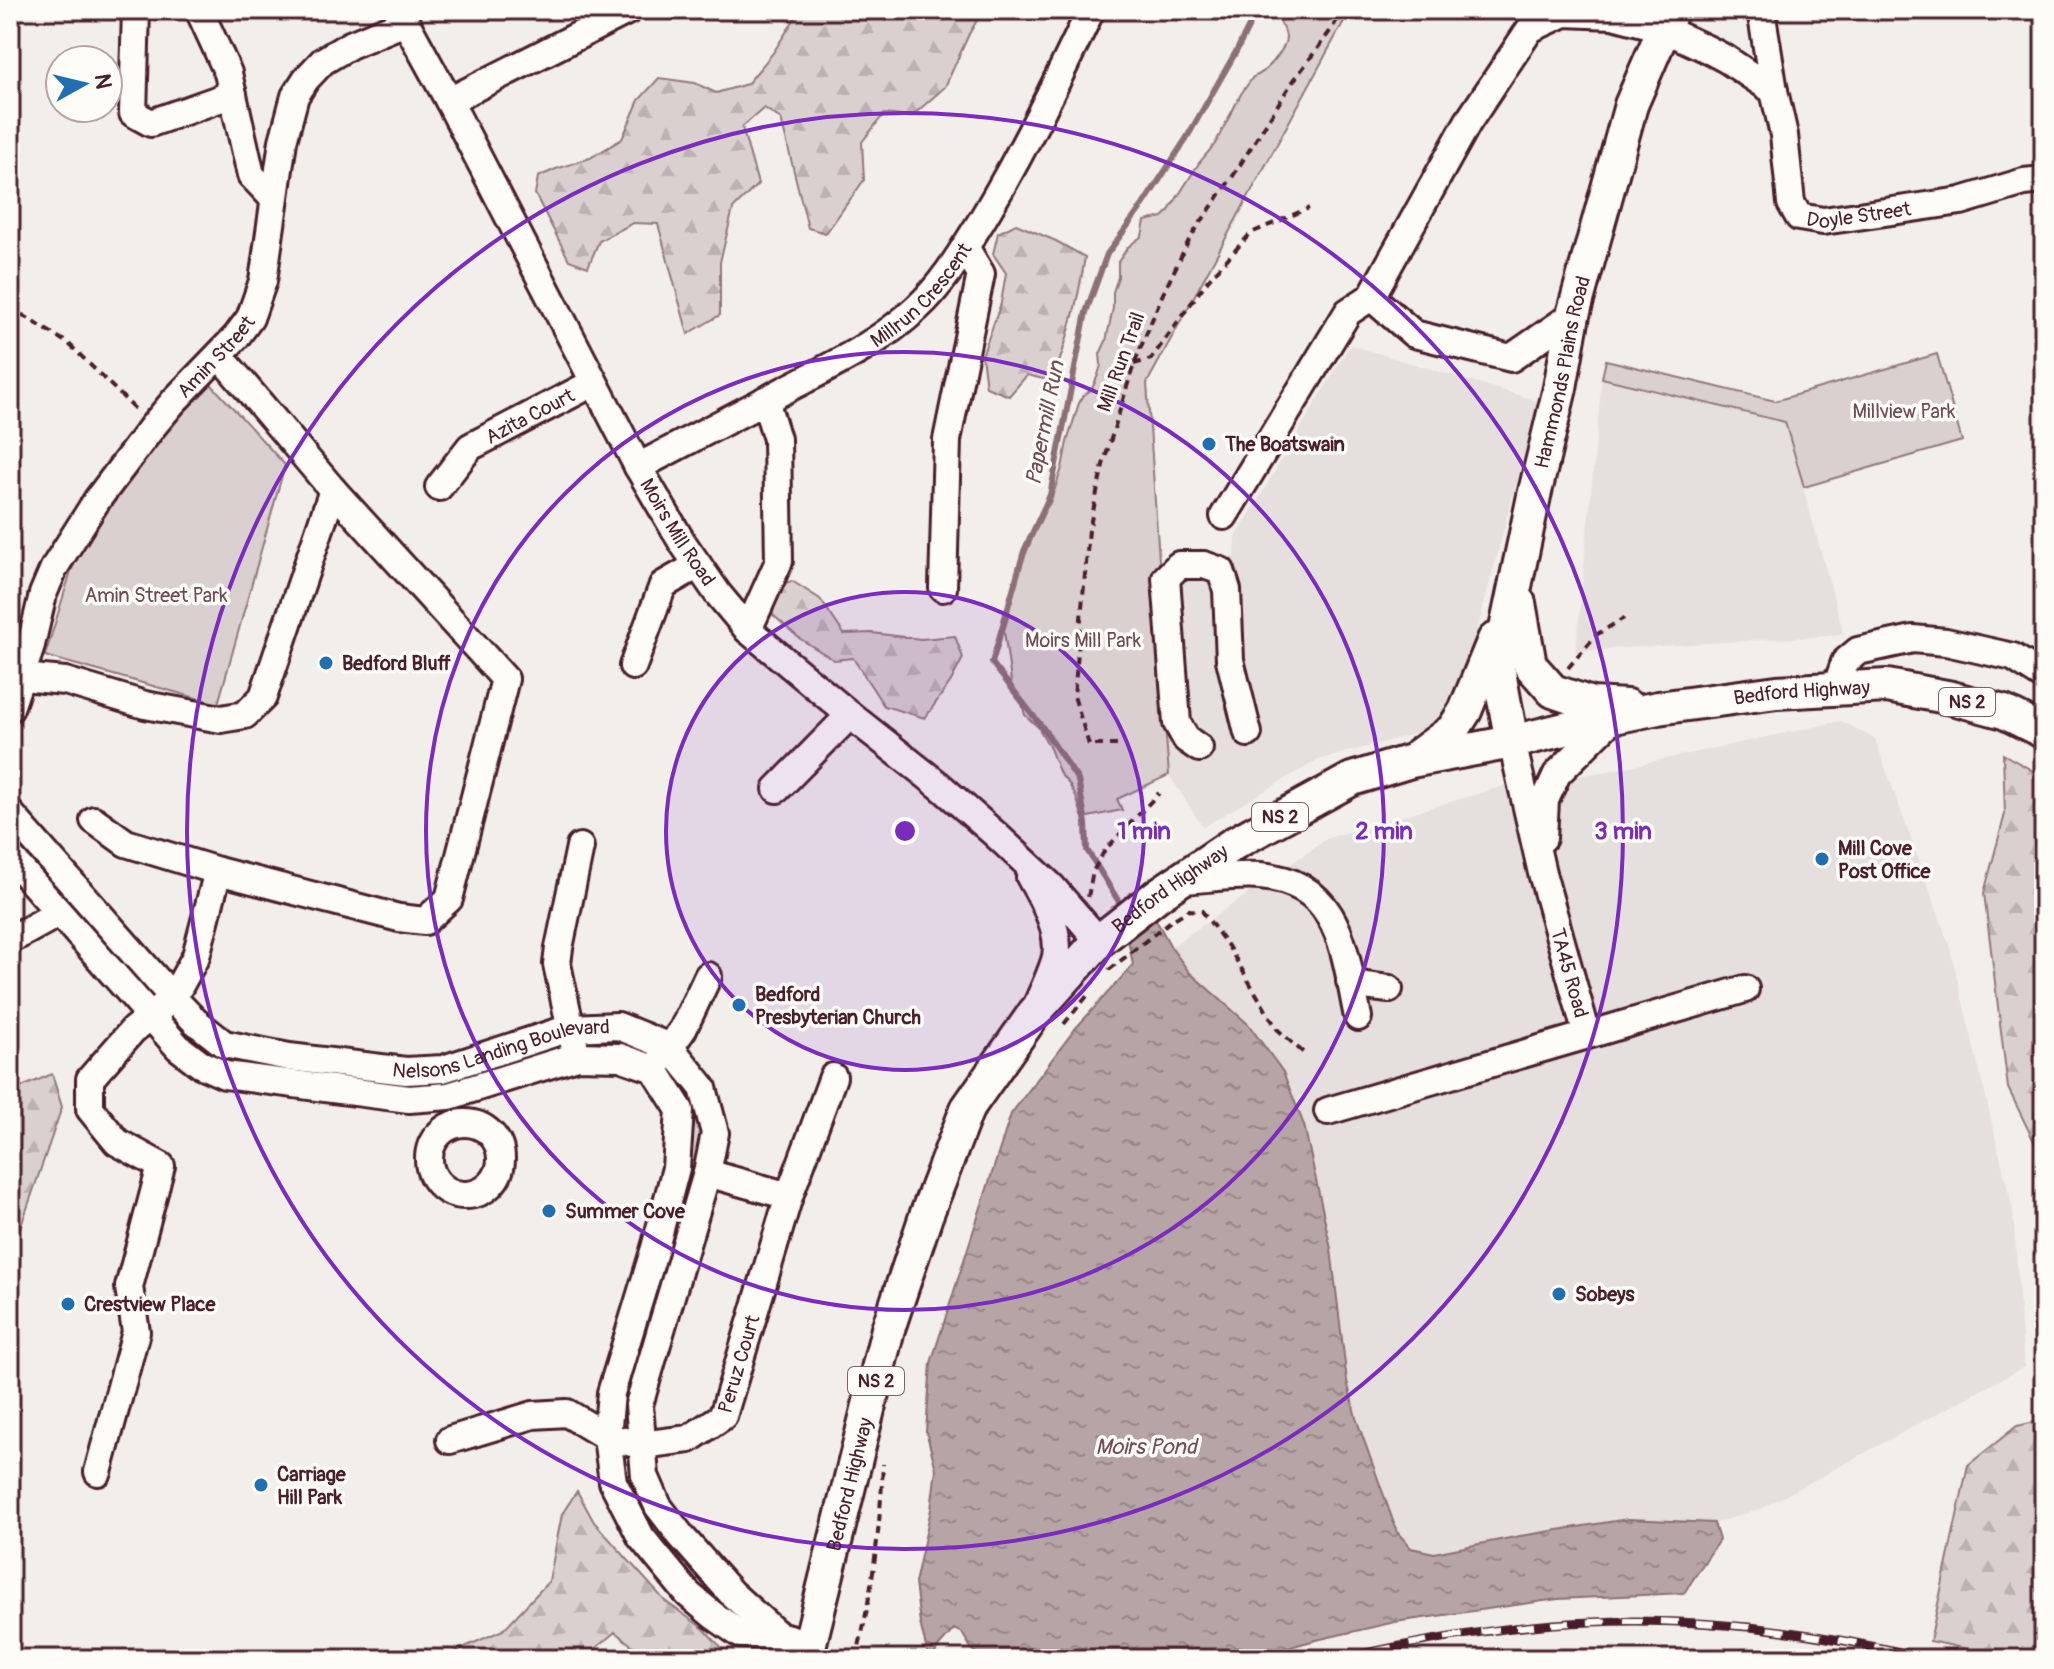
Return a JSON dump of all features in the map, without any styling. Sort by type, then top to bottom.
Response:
[{"type":"main road","name":"Hammonds Plains Road","points":[[1512,742],[1498,667],[1560,388],[1573,315],[1631,105],[1667,19]]},
{"type":"main road","points":[[1516,585],[1530,665],[1553,691],[1591,704],[1658,708]]},
{"type":"main road","points":[[1411,761],[1453,730],[1465,711],[1516,585]]},
{"type":"main road","name":"Bedford Highway","points":[[808,1651],[888,1329],[926,1216],[967,1109],[1112,950],[1233,844],[1352,779],[1411,761],[1512,742],[1658,708],[1777,692],[1887,686],[2004,712],[2044,732]]},
{"type":"street","points":[[136,10],[133,113],[151,123],[233,94]]},
{"type":"street","points":[[199,10],[228,73],[251,175],[274,199]]},
{"type":"street","points":[[449,101],[629,10]]},
{"type":"street","name":"Millrun Crescent","points":[[638,467],[884,335],[918,307],[965,247],[996,196],[1091,10]]},
{"type":"street","name":"Doyle Street","points":[[1761,10],[1784,135],[1791,203],[1799,217],[1823,221],[1961,201],[2024,182],[2044,180]]},
{"type":"street","points":[[1224,516],[1348,312],[1371,297],[1468,122],[1530,29],[1565,13],[1667,19],[1774,91]]},
{"type":"street","name":"Moirs Mill Road","points":[[402,16],[638,467],[682,542],[718,594],[748,630],[940,786],[1017,853],[1112,950]]},
{"type":"street","name":"Amin Street","points":[[10,708],[22,677],[43,594],[54,568],[97,500],[153,426],[250,318],[263,281],[283,141],[295,96],[323,61],[402,16]]},
{"type":"street","points":[[943,588],[947,440],[981,274],[965,247]]},
{"type":"street","points":[[1371,297],[1414,334],[1511,358],[1573,315]]},
{"type":"street","points":[[94,820],[126,843],[218,871],[399,918],[425,921],[449,899],[505,679],[333,490],[219,355]]},
{"type":"street","name":"Azita Court","points":[[439,487],[470,447],[593,383]]},
{"type":"street","points":[[748,630],[779,561],[777,439],[765,400]]},
{"type":"street","points":[[22,677],[65,681],[145,705],[221,719],[245,715],[263,697],[333,490]]},
{"type":"street","points":[[633,666],[663,585],[698,565]]},
{"type":"street","points":[[1199,748],[1186,739],[1177,723],[1166,578],[1179,565],[1204,565],[1221,571],[1227,590],[1230,660],[1248,733]]},
{"type":"street","points":[[1836,688],[1845,662],[1858,651],[1913,639],[1946,642],[2013,657],[2044,677]]},
{"type":"street","points":[[777,789],[850,715]]},
{"type":"street","points":[[1542,873],[1545,800],[1557,774],[1614,717]]},
{"type":"street","name":"TA45 Road","points":[[1328,1111],[1587,1035],[1542,873],[1512,742]]},
{"type":"street","name":"Nelsons Landing Boulevard","points":[[10,813],[173,998],[224,1044],[289,1057],[406,1071],[443,1069],[570,1028],[618,1026],[670,1047],[703,1088],[715,1133],[707,1173],[639,1405],[645,1476],[658,1506],[732,1594],[778,1635],[808,1651]]},
{"type":"street","points":[[577,1056],[557,964],[580,847]]},
{"type":"street","points":[[1017,853],[1043,900],[1054,929],[1056,955],[1049,1018]]},
{"type":"street","name":"Nelsons Landing Boulevard","points":[[10,857],[178,1047],[200,1064],[225,1075],[409,1099],[449,1096],[577,1056],[620,1057],[654,1069],[680,1110],[676,1168],[611,1393],[607,1437],[613,1482],[641,1537],[688,1594],[740,1634],[778,1635]]},
{"type":"street","points":[[98,1472],[136,1332],[129,1287],[161,1166],[117,1142],[90,1109],[90,1079],[133,1030],[173,998],[196,956],[218,871]]},
{"type":"street","points":[[1171,898],[1259,876],[1288,882],[1309,892],[1333,918],[1358,1017]]},
{"type":"street","points":[[10,940],[59,913]]},
{"type":"street","points":[[654,1069],[683,1029],[708,976]]},
{"type":"street","points":[[1350,981],[1389,989]]},
{"type":"street","points":[[1587,1035],[1745,989]]},
{"type":"street","points":[[443,1069],[451,1125]]},
{"type":"street","name":"Peruz Court","points":[[450,1440],[533,1415],[567,1413],[607,1437],[641,1445],[689,1439],[723,1416],[789,1196],[833,1077]]},
{"type":"street","points":[[707,1173],[789,1196]]},
{"type":"path","name":"Mill Run Trail","points":[[1117,745],[1089,745],[1074,696],[1089,530],[1103,465],[1134,364],[1190,238],[1343,10]]},
{"type":"path","points":[[1134,364],[1151,359],[1208,280],[1251,233],[1309,208]]},
{"type":"path","points":[[10,307],[69,344],[153,426]]},
{"type":"path","points":[[1570,665],[1596,635],[1624,618]]},
{"type":"path","points":[[1093,871],[1105,850],[1159,793]]},
{"type":"path","points":[[1112,950],[1171,898],[1189,910],[1202,911],[1228,946],[1277,1029],[1307,1056]]},
{"type":"path","points":[[1049,1018],[1090,992]]},
{"type":"path","points":[[856,1659],[876,1556],[883,1463]]},
{"type":"shaded area","points":[[1350,345],[1538,401],[1459,698],[1445,719],[1421,732],[1318,760],[1203,827],[1169,775],[1159,560],[1235,557],[1236,537]]},
{"type":"shaded area","points":[[1602,378],[1785,422],[1844,635],[1576,651]]},
{"type":"shaded area","points":[[1841,721],[1875,739],[1949,944],[2013,1210],[2024,1367],[1759,1510],[1714,1523],[1628,1519],[1434,1553],[1411,1548],[1397,1532],[1356,1418],[1304,1125],[1283,1072],[1248,1024],[1189,972],[1171,947],[1328,838],[1504,786],[1604,772]]},
{"type":"green space","points":[[800,10],[983,10],[945,87],[911,117],[884,114],[862,142],[864,180],[826,233],[808,228],[781,119],[764,108],[742,127],[758,184],[733,209],[720,262],[720,315],[688,334],[658,224],[633,223],[599,241],[588,267],[569,260],[535,194],[538,177],[590,158],[622,139],[639,100],[659,78],[695,83],[716,93],[747,84],[773,53]]},
{"type":"green space","name":"Moirs Mill Park","points":[[1276,10],[1350,10],[1147,383],[1169,775],[1117,799],[1122,810],[1083,818],[1076,797],[1060,774],[1049,746],[1038,727],[1025,715],[1012,688],[1004,631],[1011,591],[1041,516],[1050,503],[1079,403],[1092,389],[1098,375],[1100,354],[1113,308],[1118,262],[1128,247],[1142,236],[1145,221],[1163,217],[1168,212],[1215,144],[1241,94],[1253,77],[1279,54],[1286,36]]},
{"type":"green space","points":[[1016,224],[1085,257],[1072,320],[1052,381],[1027,375],[1009,396],[986,387],[982,356],[1001,303],[1006,273],[993,254],[998,233]]},
{"type":"green space","name":"Millview Park","points":[[1937,354],[1962,441],[1804,487],[1785,422],[1602,378],[1606,360],[1775,401]]},
{"type":"green space","name":"Amin Street Park","points":[[211,384],[285,465],[218,704],[45,656],[71,571],[85,542],[161,434]]},
{"type":"green space","points":[[792,581],[820,599],[844,634],[872,633],[921,639],[955,636],[963,658],[925,718],[884,706],[853,658],[834,660],[799,638],[773,615],[776,585]]},
{"type":"green space","points":[[2003,754],[2044,777],[2044,1162],[2008,1088],[1984,893],[2005,814]]},
{"type":"green space","points":[[10,830],[148,985],[147,989],[133,979],[96,940],[10,844]]},
{"type":"green space","points":[[180,1022],[206,1048],[219,1054],[246,1061],[423,1087],[420,1092],[224,1065],[201,1053],[177,1026]]},
{"type":"green space","points":[[670,1069],[676,1069],[691,1095],[702,1140],[628,1411],[623,1418],[618,1415],[693,1140],[691,1118],[669,1074]]},
{"type":"green space","points":[[52,1074],[62,1107],[10,1258],[10,1092]]},
{"type":"green space","points":[[2044,1420],[2044,1659],[2014,1659],[1930,1641],[1968,1465],[2017,1426]]},
{"type":"green space","points":[[622,1477],[628,1477],[645,1513],[659,1531],[719,1597],[757,1626],[724,1613],[654,1540]]},
{"type":"green space","points":[[577,1491],[594,1522],[665,1601],[704,1629],[732,1659],[649,1659],[615,1632],[583,1659],[430,1659],[447,1655],[503,1630],[549,1581],[562,1514]]},
{"type":"water","name":"Moirs Pond","points":[[1155,918],[1189,972],[1248,1024],[1283,1072],[1304,1125],[1331,1249],[1347,1381],[1356,1418],[1397,1532],[1411,1548],[1434,1553],[1628,1519],[1714,1523],[1719,1540],[1684,1593],[1558,1599],[1395,1622],[1246,1659],[984,1659],[971,1648],[962,1633],[954,1629],[929,1659],[915,1583],[936,1469],[926,1431],[931,1363],[1011,1114],[1075,1029],[1133,965],[1128,939]]},
{"type":"waterway","name":"Papermill Run","points":[[1124,910],[1087,850],[1086,823],[1078,780],[1043,728],[992,663],[1024,551],[1050,495],[1086,312],[1107,254],[1186,139],[1257,10]]},
{"type":"railway","points":[[1339,1659],[1496,1630],[1635,1621],[1762,1628],[1846,1641],[1930,1659]]},
{"type":"place","name":"The Boatswain","points":[[1209,444]]},
{"type":"place","name":"Bedford Bluff","points":[[326,663]]},
{"type":"place","name":"Mill Cove Post Office","points":[[1822,859]]},
{"type":"place","name":"Bedford Presbyterian Church","points":[[739,1005]]},
{"type":"place","name":"Summer Cove","points":[[549,1211]]},
{"type":"place","name":"Sobeys","points":[[1559,1294]]},
{"type":"place","name":"Crestview Place","points":[[68,1304]]},
{"type":"place","name":"Carriage Hill Park","points":[[261,1485]]}]
